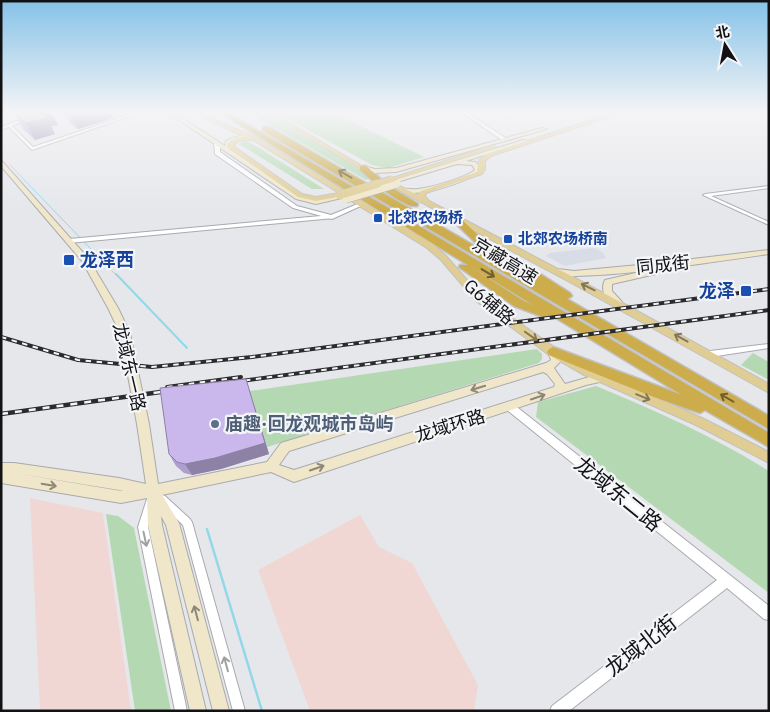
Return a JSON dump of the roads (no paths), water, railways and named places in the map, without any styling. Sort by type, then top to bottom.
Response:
[{"type":"highway","name":"京藏高速","points":[[277,145],[769,441]]},
{"type":"highway","name":"京藏高速","points":[[295,145],[769,423]]},
{"type":"highway","points":[[363,168],[385,187],[426,212],[452,236]]},
{"type":"highway","points":[[451,214],[483,245],[550,284],[624,338]]},
{"type":"highway","points":[[430,246],[518,303],[576,326]]},
{"type":"highway","points":[[553,352],[735,421]]},
{"type":"main road","points":[[218,145],[294,199],[317,204],[397,183],[512,145]]},
{"type":"main road","points":[[225,145],[304,197],[321,199],[343,197]]},
{"type":"main road","name":"G6辅路","points":[[265,145],[430,246],[446,261],[473,294],[553,352],[600,378],[700,422],[769,458]]},
{"type":"main road","points":[[324,145],[363,168],[397,183],[427,202],[618,302],[769,389]]},
{"type":"main road","points":[[363,168],[375,171],[396,170],[480,145]]},
{"type":"main road","points":[[397,183],[500,145]]},
{"type":"main road","points":[[397,183],[512,145]]},
{"type":"main road","points":[[427,202],[422,197],[422,193],[478,174],[482,171],[482,160],[486,156],[514,145]]},
{"type":"main road","name":"龙域东一路","points":[[1,162],[86,260],[114,308],[125,333],[143,424],[153,491],[155,525],[198,711]]},
{"type":"main road","points":[[397,183],[408,192],[421,190],[473,174],[478,170],[474,163],[459,163]]},
{"type":"main road","name":"同成街","points":[[558,272],[574,274],[769,252]]},
{"type":"main road","name":"同成街","points":[[618,302],[612,298],[607,289],[607,283],[670,269],[769,257]]},
{"type":"main road","points":[[603,270],[597,272],[596,276],[602,281],[612,281]]},
{"type":"main road","points":[[542,368],[555,362],[556,357],[553,352]]},
{"type":"main road","points":[[542,368],[551,371],[560,384],[558,390]]},
{"type":"main road","name":"龙域环路","points":[[542,368],[285,447],[271,467],[294,476],[588,380],[600,378]]},
{"type":"main road","points":[[1,478],[122,497],[271,467]]},
{"type":"main road","points":[[1,468],[14,468],[153,491]]},
{"type":"main road","name":"龙域东一路","points":[[153,491],[172,523],[221,711]]},
{"type":"street","points":[[28,145],[32,149],[43,145]]},
{"type":"street","points":[[217,145],[217,153],[290,204],[332,217]]},
{"type":"street","points":[[769,187],[705,194],[769,224]]},
{"type":"street","points":[[69,241],[332,217],[362,204]]},
{"type":"street","points":[[710,354],[769,346]]},
{"type":"street","name":"龙域东二路","points":[[510,407],[769,614]]},
{"type":"street","points":[[181,711],[143,527],[153,491],[187,522],[238,711]]},
{"type":"street","name":"龙域北街","points":[[557,711],[726,581]]},
{"type":"waterway","points":[[10,165],[117,276]]},
{"type":"waterway","points":[[116,274],[187,348]]},
{"type":"waterway","points":[[207,529],[262,711]]},
{"type":"railway","points":[[1,337],[78,360],[152,367],[252,357],[769,289]]},
{"type":"railway","points":[[234,382],[769,310]]},
{"type":"railway","points":[[167,387],[241,377]]},
{"type":"railway","points":[[1,414],[175,390]]},
{"type":"place","name":"北郊农场桥","points":[[378,218]]},
{"type":"place","name":"北郊农场桥南","points":[[508,239]]},
{"type":"place","name":"龙泽西","points":[[69,260]]},
{"type":"place","name":"龙泽","points":[[746,291]]},
{"type":"place","name":"庙趣·回龙观城市岛屿","points":[[215,424]]}]
